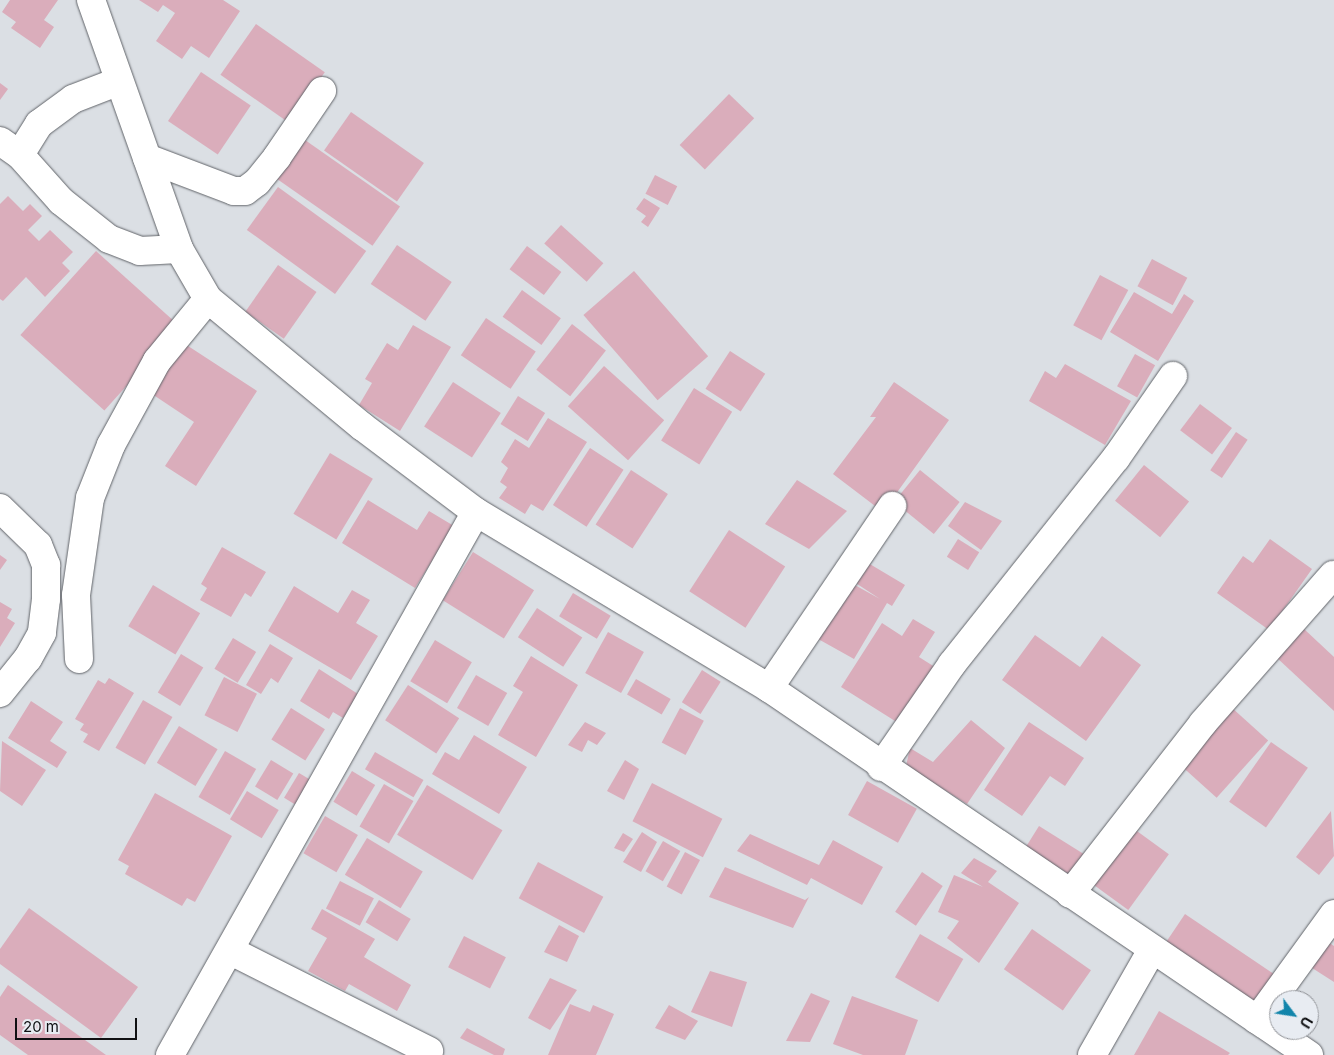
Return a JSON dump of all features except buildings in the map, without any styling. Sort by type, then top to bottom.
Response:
[{"type":"street","points":[[91,0],[117,82],[147,158],[179,249],[208,299],[364,427],[476,512],[769,688],[881,767],[1309,1055]]},
{"type":"street","points":[[117,82],[72,99],[10,148],[61,201],[109,239],[140,251],[179,249]]},
{"type":"street","points":[[147,158],[234,191],[244,191],[257,182],[277,157],[322,90]]},
{"type":"street","points":[[78,659],[76,595],[90,498],[111,446],[157,361],[208,299]]},
{"type":"street","points":[[881,767],[952,664],[1116,458],[1173,376]]},
{"type":"street","points":[[769,688],[892,506]]},
{"type":"street","points":[[0,508],[38,545],[46,574],[42,633],[28,658],[0,693]]},
{"type":"street","points":[[170,1055],[231,951],[476,512]]},
{"type":"street","points":[[1070,894],[1203,723],[1255,668],[1333,575]]},
{"type":"street","points":[[1257,1020],[1334,914]]},
{"type":"street","points":[[1092,1055],[1152,950]]},
{"type":"street","points":[[231,951],[429,1051]]}]
